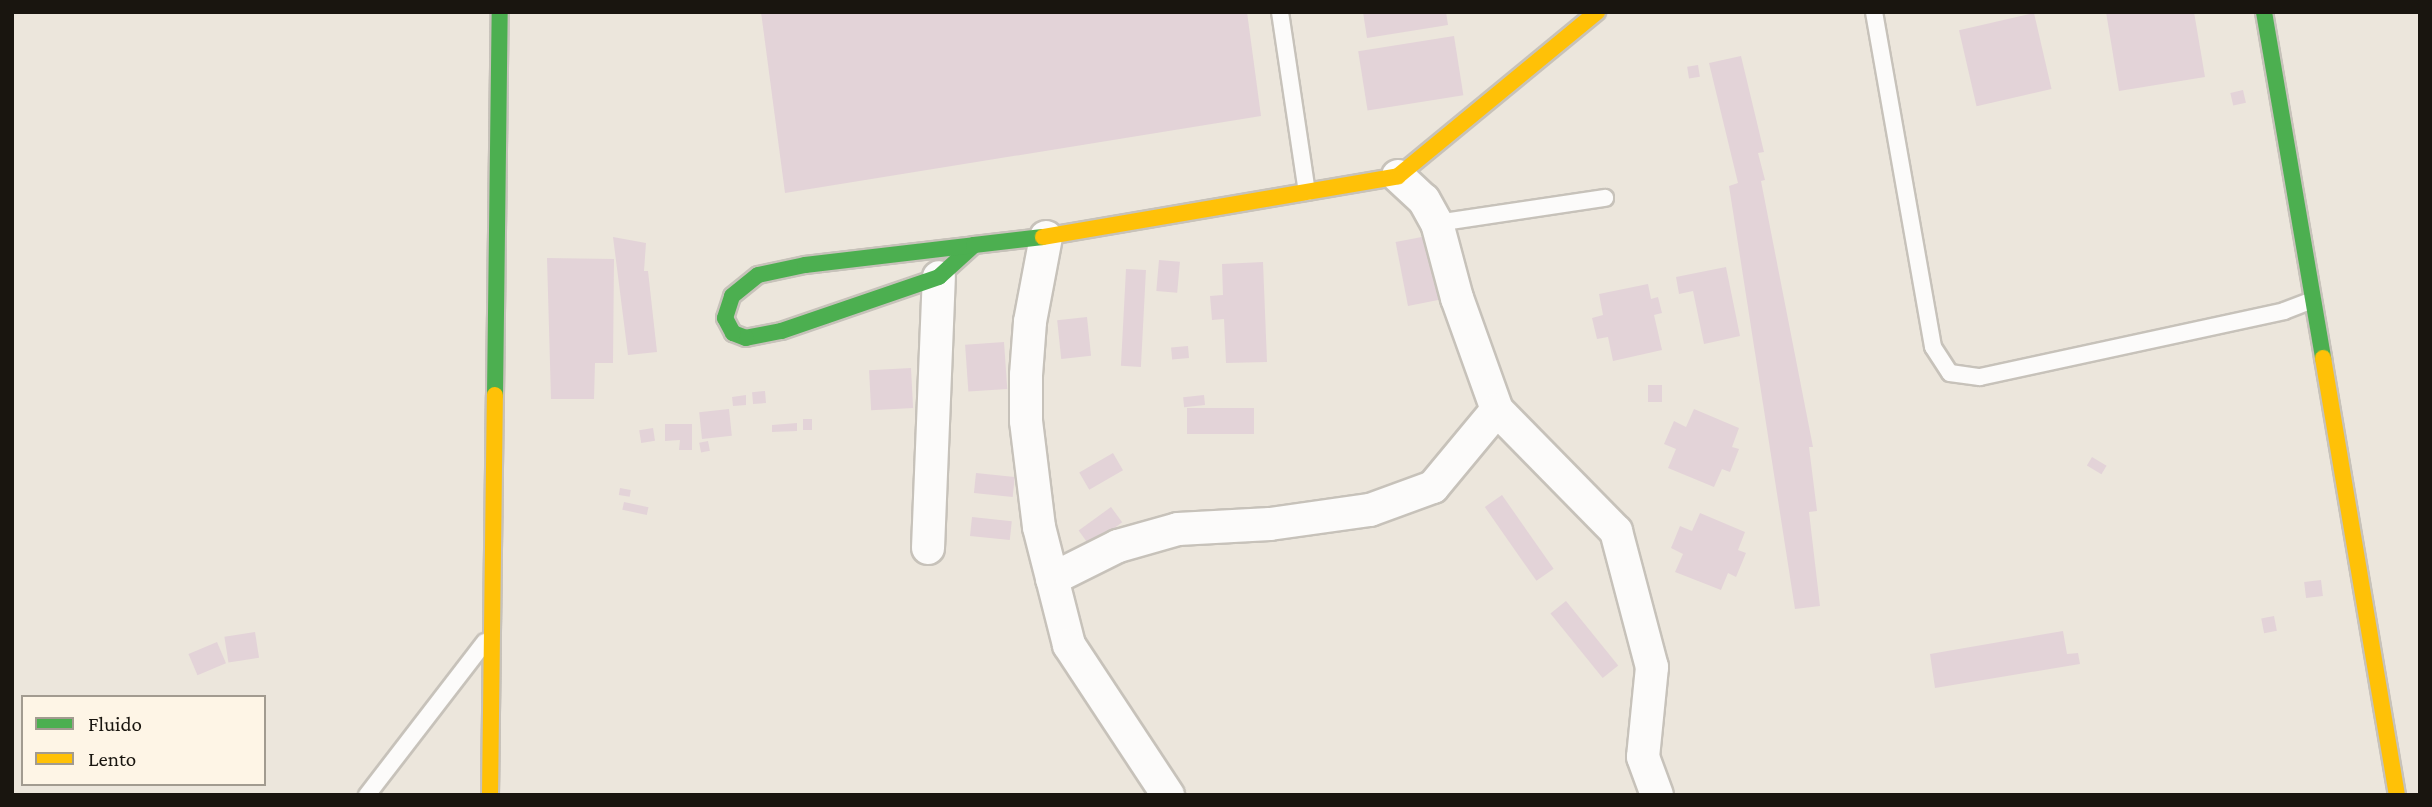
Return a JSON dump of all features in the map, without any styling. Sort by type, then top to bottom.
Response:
[{"type":"street","points":[[490,795],[500,12]]},
{"type":"street","points":[[974,245],[939,277],[781,331],[746,338],[733,333],[724,318],[732,296],[758,275],[974,245],[1045,237],[1398,176],[1597,12]]},
{"type":"street","points":[[2264,12],[2397,795]]},
{"type":"street","points":[[1398,176],[1424,200],[1437,223],[1457,298],[1497,410],[1616,531],[1651,667],[1643,757],[1657,795]]},
{"type":"street","points":[[1045,237],[1030,322],[1026,421],[1039,527],[1069,645],[1168,795]]},
{"type":"street","points":[[928,548],[939,277]]},
{"type":"street","points":[[1052,579],[1118,546],[1178,528],[1256,525],[1370,510],[1433,487],[1497,410]]},
{"type":"lane","points":[[1280,12],[1307,192]]},
{"type":"lane","points":[[1874,12],[1933,347],[1951,373],[1980,377],[2284,311],[2314,300]]},
{"type":"lane","points":[[1437,223],[1605,198]]},
{"type":"lane","points":[[367,795],[493,632]]},
{"type":"building","points":[[761,12],[1247,12],[1261,116],[785,193]]},
{"type":"building","points":[[1363,12],[1446,12],[1448,25],[1367,38]]},
{"type":"building","points":[[2106,12],[2194,12],[2205,77],[2119,91]]},
{"type":"building","points":[[2034,13],[2052,89],[1977,106],[1959,30]]},
{"type":"building","points":[[1454,36],[1463,95],[1368,110],[1358,51]]},
{"type":"building","points":[[1741,56],[1764,152],[1758,153],[1765,180],[1761,181],[1813,447],[1809,447],[1817,511],[1809,512],[1820,606],[1795,609],[1729,186],[1738,183],[1709,63]]},
{"type":"building","points":[[1698,65],[1700,77],[1689,79],[1687,67]]},
{"type":"building","points":[[2243,90],[2246,103],[2233,106],[2230,93]]},
{"type":"building","points":[[1427,236],[1439,300],[1408,306],[1396,242]]},
{"type":"building","points":[[613,237],[646,243],[644,271],[648,271],[657,352],[628,355]]},
{"type":"building","points":[[547,258],[614,259],[613,363],[595,363],[594,399],[551,399]]},
{"type":"building","points":[[1159,260],[1180,262],[1177,293],[1156,291]]},
{"type":"building","points":[[1263,262],[1267,362],[1226,363],[1224,319],[1212,320],[1210,296],[1223,295],[1222,264]]},
{"type":"building","points":[[1726,267],[1740,336],[1704,344],[1693,291],[1679,294],[1676,277]]},
{"type":"building","points":[[1126,269],[1146,270],[1141,367],[1121,366]]},
{"type":"building","points":[[1648,284],[1651,299],[1658,297],[1662,313],[1654,315],[1662,350],[1613,361],[1608,337],[1597,339],[1592,318],[1603,315],[1599,294]]},
{"type":"building","points":[[1087,317],[1091,356],[1061,359],[1057,320]]},
{"type":"building","points":[[1004,342],[1007,389],[968,392],[965,345]]},
{"type":"building","points":[[1188,346],[1189,358],[1172,359],[1171,347]]},
{"type":"building","points":[[911,368],[913,408],[871,410],[869,370]]},
{"type":"building","points":[[1648,385],[1662,385],[1662,402],[1648,402]]},
{"type":"building","points":[[765,391],[766,403],[753,404],[752,392]]},
{"type":"building","points":[[746,395],[746,405],[733,406],[732,397]]},
{"type":"building","points":[[1204,395],[1205,405],[1184,407],[1183,397]]},
{"type":"building","points":[[1187,408],[1254,408],[1254,434],[1187,434]]},
{"type":"building","points":[[729,409],[732,436],[702,439],[699,412]]},
{"type":"building","points":[[1694,409],[1739,428],[1732,447],[1739,449],[1730,472],[1722,469],[1714,487],[1668,468],[1676,449],[1664,444],[1674,421],[1686,427]]},
{"type":"building","points":[[803,419],[812,419],[812,430],[803,430]]},
{"type":"building","points":[[797,423],[797,431],[772,432],[772,425]]},
{"type":"building","points":[[665,424],[692,424],[692,450],[679,450],[680,440],[665,441]]},
{"type":"building","points":[[653,428],[655,441],[641,443],[639,430]]},
{"type":"building","points":[[708,441],[710,451],[701,453],[699,443]]},
{"type":"building","points":[[1113,453],[1123,470],[1089,490],[1079,472]]},
{"type":"building","points":[[2092,457],[2107,466],[2101,474],[2087,466]]},
{"type":"building","points":[[976,473],[1015,477],[1013,497],[974,493]]},
{"type":"building","points":[[620,488],[631,490],[630,497],[619,495]]},
{"type":"building","points":[[1502,495],[1554,569],[1536,581],[1485,507]]},
{"type":"building","points":[[624,502],[648,507],[647,515],[622,510]]},
{"type":"building","points":[[1111,507],[1122,522],[1090,546],[1079,531]]},
{"type":"building","points":[[1700,513],[1745,532],[1738,550],[1746,553],[1736,577],[1728,573],[1721,590],[1675,572],[1683,554],[1671,548],[1680,526],[1692,531]]},
{"type":"building","points":[[972,517],[1012,521],[1010,540],[970,536]]},
{"type":"building","points":[[2321,580],[2323,596],[2306,598],[2304,582]]},
{"type":"building","points":[[1566,601],[1618,666],[1603,678],[1550,614]]},
{"type":"building","points":[[2274,616],[2277,631],[2264,633],[2261,618]]},
{"type":"building","points":[[2063,631],[2067,654],[2078,653],[2080,664],[1935,688],[1930,654]]},
{"type":"building","points":[[255,632],[259,658],[228,663],[224,637]]},
{"type":"building","points":[[217,642],[226,663],[197,675],[188,654]]},
{"type":"traffic: fast","points":[[495,395],[500,12]]},
{"type":"traffic: fast","points":[[2264,12],[2323,358]]},
{"type":"traffic: fast","points":[[974,245],[939,277],[781,331],[746,338],[733,333],[725,318],[732,296],[758,275],[805,265],[974,245],[1043,237]]},
{"type":"traffic: slow","points":[[1043,237],[1398,176],[1597,12]]},
{"type":"traffic: slow","points":[[2323,358],[2397,795]]},
{"type":"traffic: slow","points":[[490,795],[495,395]]}]
